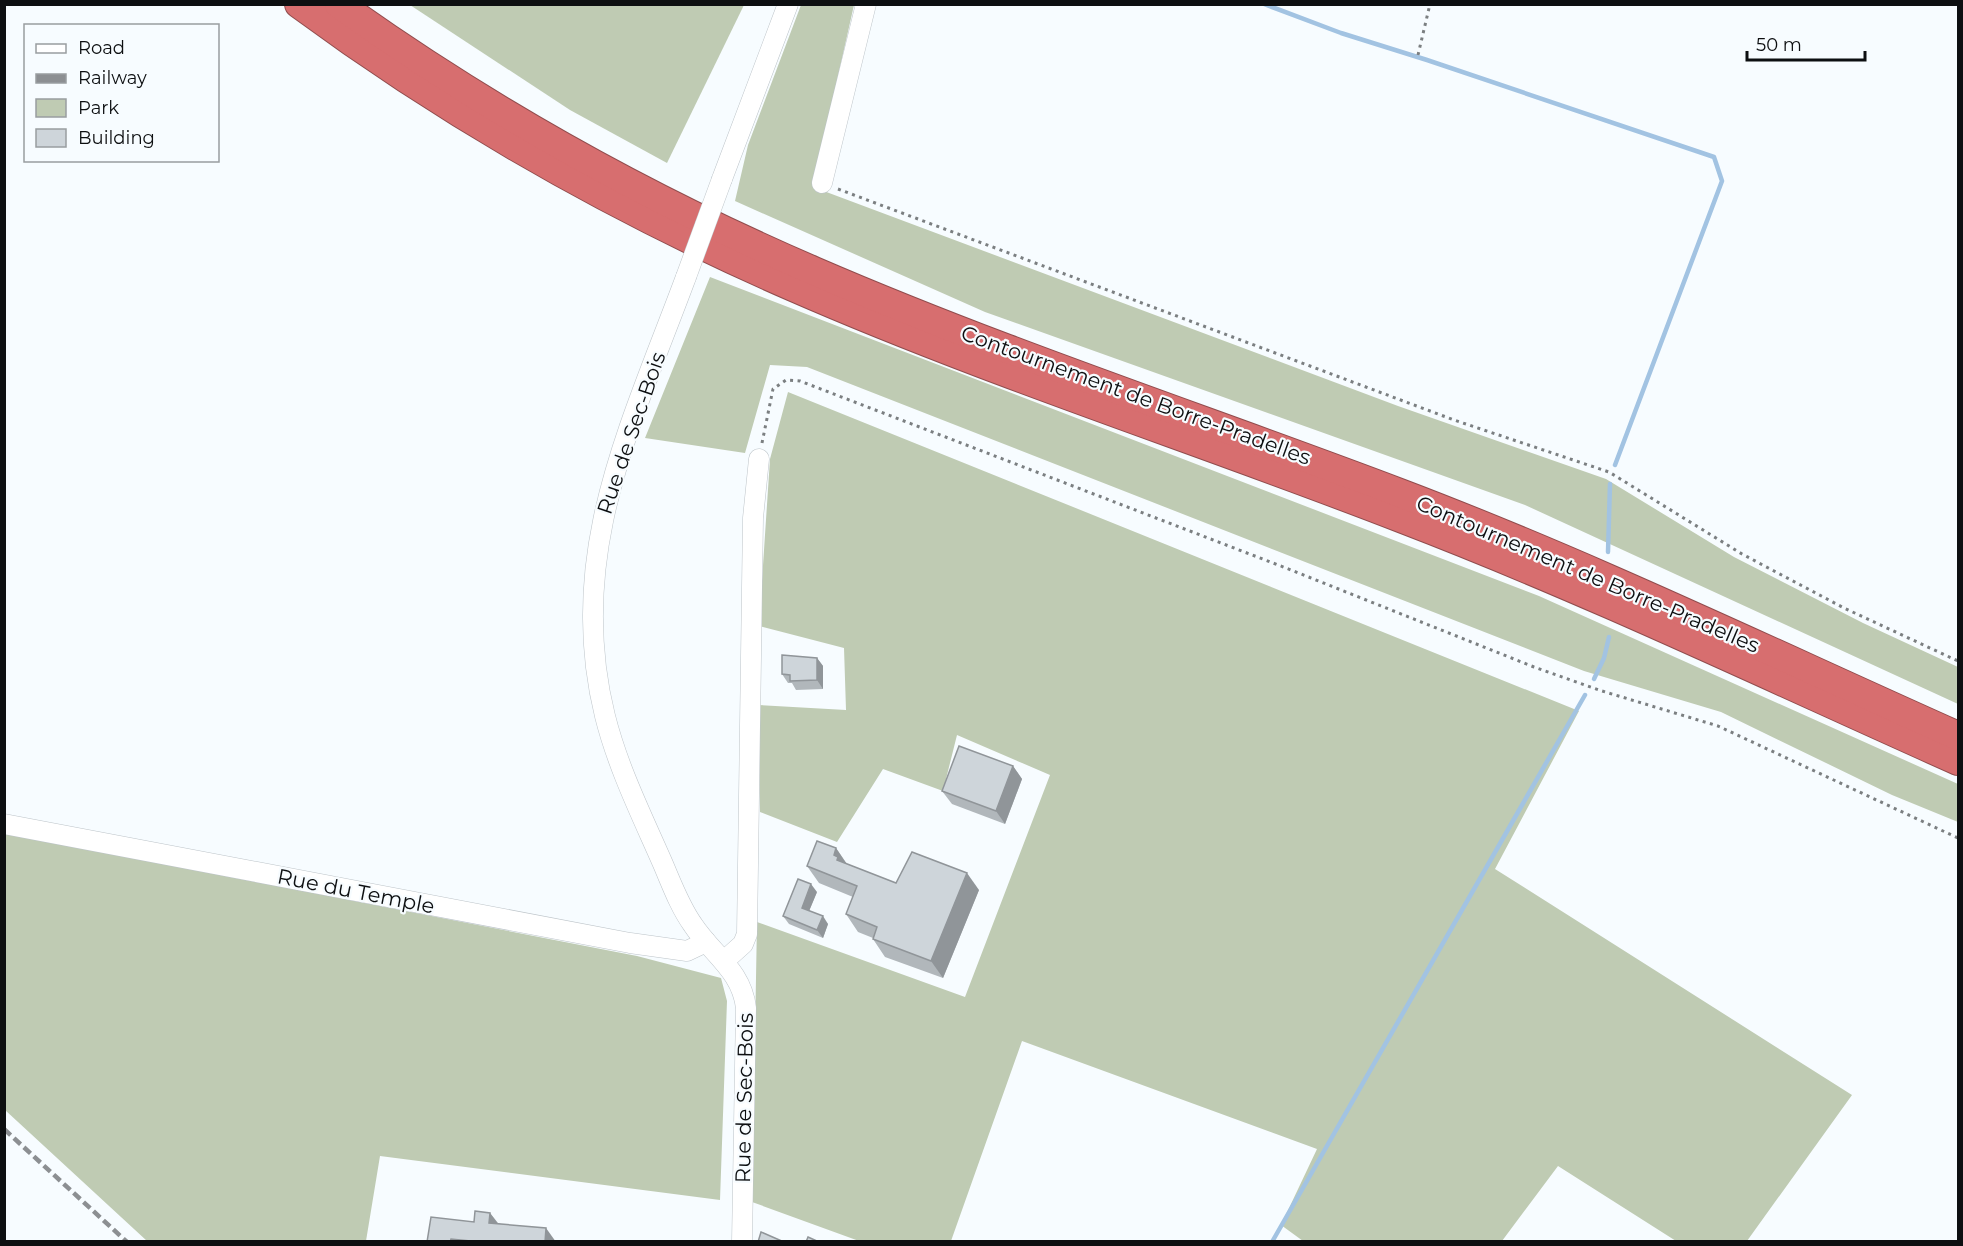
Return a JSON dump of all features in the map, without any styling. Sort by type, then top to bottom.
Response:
[{"type":"highway","points":[[299,4],[417,85],[521,149],[654,222],[766,275],[938,346],[1488,553],[1959,761]]},
{"type":"highway","name":"Contournement de Borre-Pradelles","points":[[339,4],[435,69],[541,134],[665,201],[786,259],[928,318],[1451,513],[1578,566],[1959,736]]},
{"type":"street","name":"Rue de Sec-Bois","points":[[742,1242],[746,1008],[737,978],[706,942],[677,897],[616,751],[598,680],[592,612],[596,549],[607,496],[627,435],[789,4]]},
{"type":"street","points":[[822,183],[866,4]]},
{"type":"street","points":[[724,961],[743,944],[747,934],[753,518],[759,459]]},
{"type":"street","name":"Rue du Temple","points":[[4,824],[630,943],[687,951],[694,950],[706,942]]},
{"type":"path","points":[[1418,55],[1430,4]]},
{"type":"path","points":[[822,183],[1444,417],[1609,472],[1742,554],[1844,608],[1959,661]]},
{"type":"path","points":[[759,459],[770,394],[781,381],[801,381],[1286,568],[1534,668],[1602,691],[1709,722],[1959,838]]},
{"type":"green space","points":[[410,5],[744,5],[667,163],[570,110]]},
{"type":"green space","points":[[801,5],[854,5],[813,187],[1398,406],[1606,479],[1734,557],[1863,623],[1958,667],[1958,704],[1525,505],[985,312],[735,201],[748,145]]},
{"type":"green space","points":[[710,277],[1539,596],[1958,784],[1958,822],[1892,795],[1721,712],[1584,671],[807,367],[770,365],[745,453],[645,438]]},
{"type":"green space","points":[[788,392],[1579,711],[1495,869],[1852,1095],[1747,1241],[1676,1241],[1558,1166],[1502,1241],[1303,1241],[1281,1225],[1317,1149],[1022,1041],[951,1241],[859,1241],[752,1202],[757,922],[965,997],[1050,775],[957,735],[943,791],[883,769],[837,842],[760,812],[758,705],[846,710],[844,648],[759,626],[770,459]]},
{"type":"green space","points":[[4,833],[637,956],[721,978],[727,1001],[720,1200],[380,1156],[366,1241],[147,1241],[5,1110]]},
{"type":"building","points":[[782,655],[817,658],[817,680],[790,681],[790,675],[782,674]]},
{"type":"building","points":[[959,746],[1013,766],[996,811],[942,791]]},
{"type":"building","points":[[817,841],[836,848],[834,855],[838,857],[837,860],[896,883],[912,852],[967,873],[931,961],[873,939],[877,927],[846,914],[857,886],[807,866]]},
{"type":"building","points":[[798,879],[811,884],[802,908],[823,916],[817,930],[783,916]]},
{"type":"building","points":[[475,1211],[490,1213],[489,1223],[546,1228],[545,1242],[481,1242],[451,1239],[450,1242],[427,1242],[431,1217],[474,1222]]},
{"type":"building","points":[[761,1232],[784,1242],[758,1242]]},
{"type":"building","points":[[808,1237],[819,1242],[806,1242]]},
{"type":"waterway","points":[[1264,4],[1341,33],[1714,157],[1722,181],[1615,465]]},
{"type":"waterway","points":[[1608,552],[1610,484]]},
{"type":"waterway","points":[[1594,679],[1604,658],[1609,637]]},
{"type":"waterway","points":[[1272,1242],[1585,695]]},
{"type":"railway","points":[[4,1129],[127,1242]]}]
